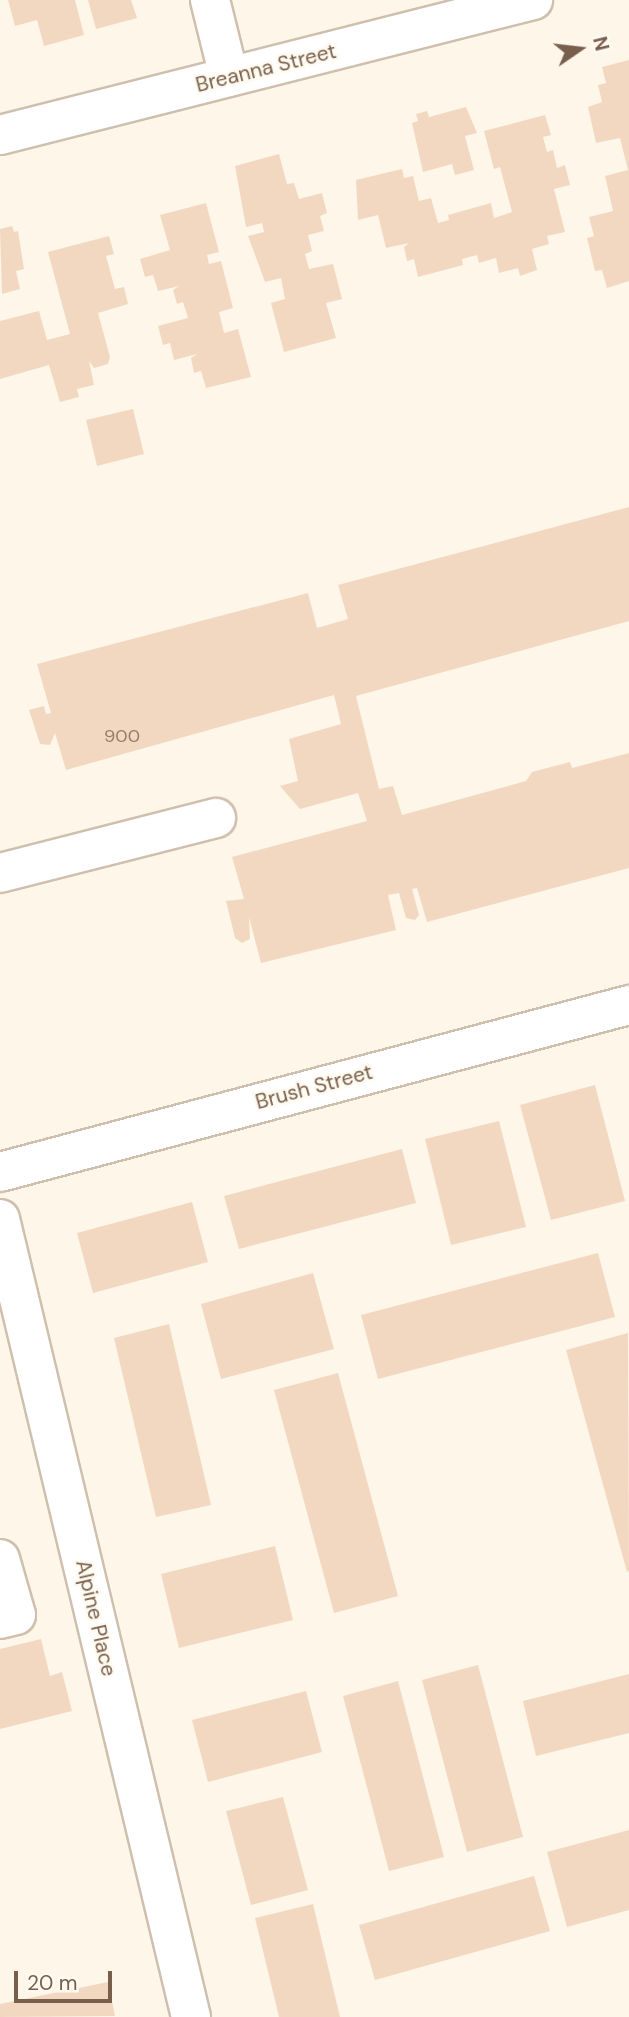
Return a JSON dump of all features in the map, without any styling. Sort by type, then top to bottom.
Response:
[{"type":"street","points":[[210,0],[229,77]]},
{"type":"street","name":"Breanna Street","points":[[0,135],[533,0]]},
{"type":"street","points":[[0,873],[216,818]]},
{"type":"street","name":"Brush Street","points":[[0,1172],[629,1005]]},
{"type":"street","name":"Alpine Place","points":[[0,1219],[191,2017]]},
{"type":"street","points":[[0,1559],[16,1615],[0,1619]]},
{"type":"building","points":[[8,0],[75,0],[84,35],[44,46],[37,20],[15,26]]},
{"type":"building","points":[[88,0],[131,0],[137,18],[96,29]]},
{"type":"building","points":[[629,60],[629,281],[607,288],[602,270],[595,271],[587,238],[594,236],[589,217],[613,211],[605,176],[628,170],[620,138],[596,143],[588,107],[602,102],[598,85],[606,83],[602,67]]},
{"type":"building","points":[[466,107],[477,133],[465,136],[474,170],[455,175],[452,164],[423,172],[412,123],[418,121],[416,114],[427,111],[429,117]]},
{"type":"building","points":[[545,115],[551,135],[543,137],[547,152],[553,150],[557,168],[565,165],[570,185],[554,189],[565,232],[547,236],[549,244],[532,249],[537,270],[520,276],[518,268],[499,273],[496,258],[479,263],[477,255],[462,259],[463,265],[418,277],[414,259],[407,261],[404,247],[409,243],[386,248],[378,215],[358,220],[356,180],[402,169],[404,178],[413,176],[419,201],[431,198],[438,223],[449,220],[448,215],[491,203],[494,218],[512,212],[500,167],[494,169],[484,131]]},
{"type":"building","points":[[279,154],[287,184],[294,183],[299,199],[322,193],[327,213],[320,216],[324,231],[308,235],[312,251],[305,254],[309,269],[333,264],[342,299],[326,303],[336,338],[284,352],[271,303],[285,299],[281,278],[265,282],[248,236],[264,232],[262,223],[246,227],[235,166]]},
{"type":"building","points":[[206,203],[219,252],[207,255],[209,264],[221,261],[233,308],[219,312],[224,333],[238,329],[251,377],[206,388],[201,371],[194,373],[191,358],[197,354],[174,360],[170,343],[163,345],[158,326],[188,318],[183,302],[177,304],[173,290],[179,286],[158,291],[153,275],[145,277],[140,259],[170,250],[160,215]]},
{"type":"building","points":[[12,226],[14,232],[18,231],[24,269],[16,271],[20,289],[2,294],[0,229]]},
{"type":"building","points":[[109,236],[114,254],[106,256],[115,289],[124,287],[128,304],[98,313],[110,357],[108,364],[94,368],[89,361],[94,385],[77,389],[79,397],[60,402],[49,365],[0,379],[0,321],[39,311],[47,340],[70,334],[48,252]]},
{"type":"building","points":[[133,409],[144,454],[97,466],[86,420]]},
{"type":"building","points":[[629,507],[629,621],[356,696],[379,789],[393,786],[402,815],[526,781],[532,772],[570,762],[572,768],[629,753],[629,868],[427,922],[417,888],[412,889],[419,915],[415,920],[406,918],[399,893],[388,895],[396,930],[261,963],[249,917],[250,939],[242,943],[235,938],[226,901],[244,899],[232,857],[367,821],[358,793],[300,809],[280,786],[298,781],[289,739],[341,724],[334,695],[66,770],[55,733],[50,745],[40,744],[29,710],[44,706],[46,714],[51,713],[37,664],[308,593],[317,628],[348,619],[338,585]]},
{"type":"building","points":[[595,1085],[625,1201],[551,1220],[520,1105]]},
{"type":"building","points":[[499,1121],[526,1227],[451,1245],[425,1139]]},
{"type":"building","points":[[402,1149],[416,1203],[239,1249],[224,1196]]},
{"type":"building","points":[[192,1202],[208,1262],[93,1293],[77,1233]]},
{"type":"building","points":[[598,1253],[615,1317],[378,1379],[361,1315]]},
{"type":"building","points":[[313,1273],[334,1349],[221,1379],[201,1304]]},
{"type":"building","points":[[169,1324],[211,1505],[156,1517],[114,1338]]},
{"type":"building","points":[[628,1333],[629,1571],[627,1572],[566,1350]]},
{"type":"building","points":[[338,1373],[398,1596],[334,1613],[274,1390]]},
{"type":"building","points":[[275,1546],[293,1620],[179,1648],[161,1574]]},
{"type":"building","points":[[41,1639],[50,1676],[62,1672],[72,1711],[0,1729],[0,1649]]},
{"type":"building","points":[[478,1665],[523,1837],[467,1852],[422,1680]]},
{"type":"building","points":[[629,1674],[629,1733],[536,1756],[523,1701]]},
{"type":"building","points":[[398,1681],[444,1857],[389,1871],[343,1696]]},
{"type":"building","points":[[306,1691],[322,1752],[208,1782],[192,1720]]},
{"type":"building","points":[[283,1797],[308,1890],[251,1905],[226,1811]]},
{"type":"building","points":[[629,1830],[629,1910],[567,1927],[547,1852]]},
{"type":"building","points":[[534,1876],[550,1931],[375,1980],[359,1925]]},
{"type":"building","points":[[313,1904],[340,2017],[279,2017],[255,1918]]},
{"type":"building","points":[[108,1982],[115,2016],[0,2017],[0,2004]]}]
